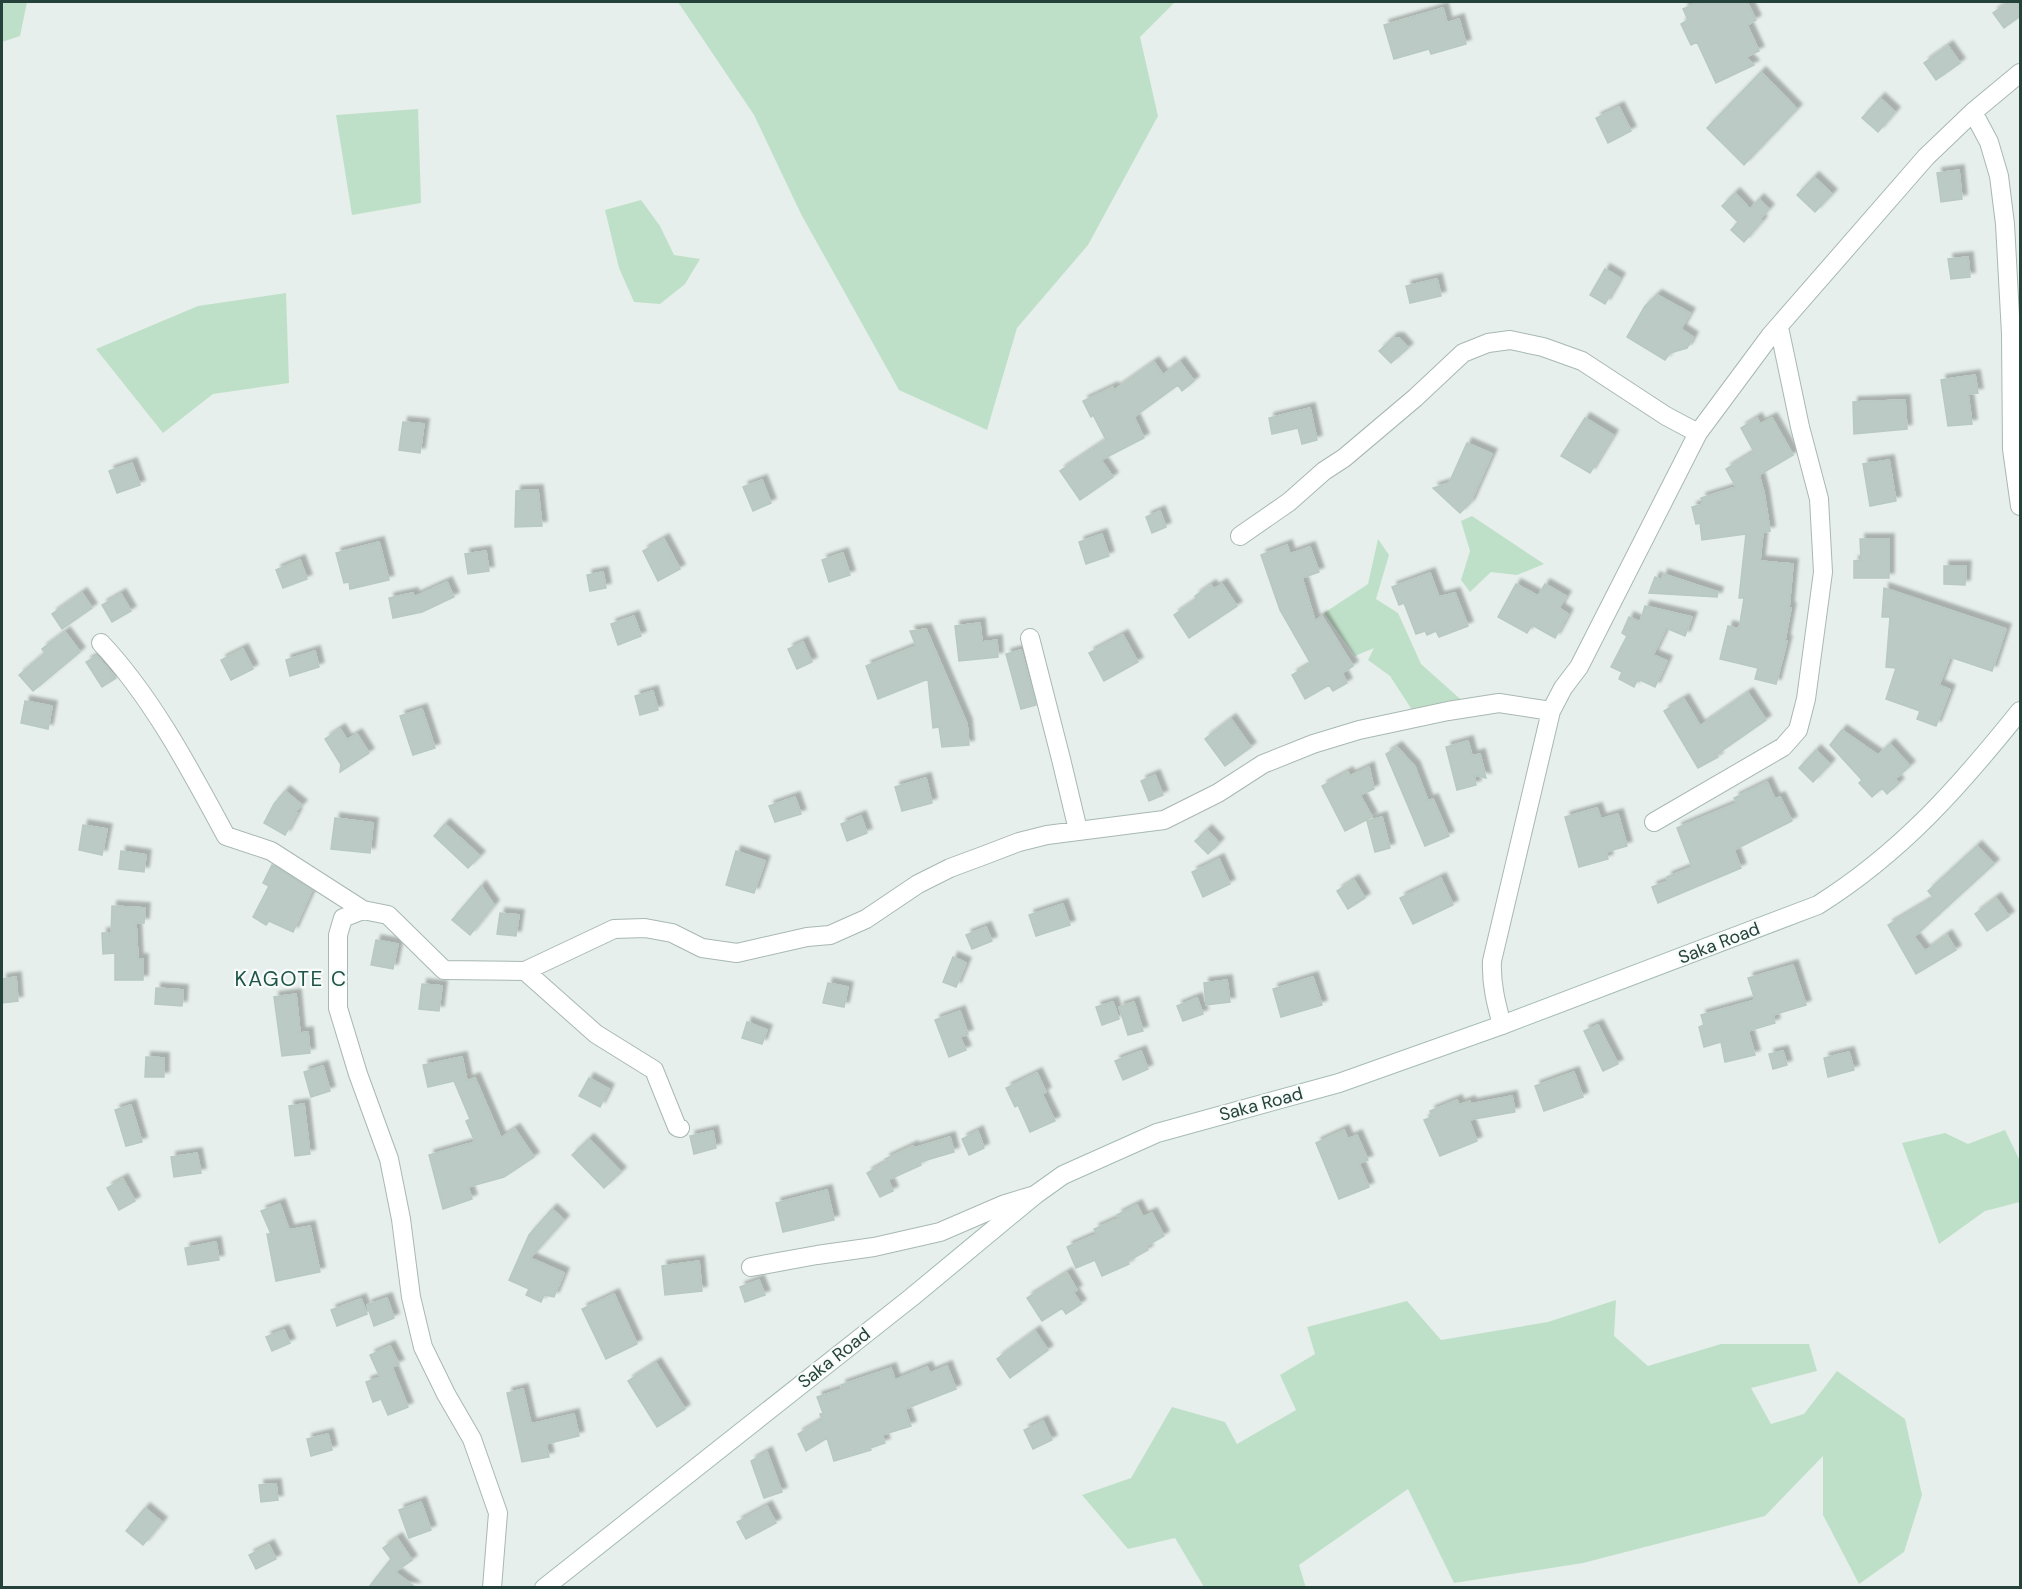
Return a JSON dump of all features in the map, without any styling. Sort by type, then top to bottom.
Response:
[{"type":"street","points":[[1502,1025],[1492,986],[1492,961],[1551,711],[1584,657],[1698,433],[1779,327],[1926,157],[1973,112],[2020,73]]},
{"type":"street","points":[[1973,112],[1989,142],[1999,176],[2005,224],[2011,334],[2012,449],[2020,506]]},
{"type":"street","points":[[1654,822],[1783,747],[1798,730],[1806,699],[1823,572],[1822,532],[1819,499],[1800,427],[1779,327]]},
{"type":"street","points":[[1240,536],[1289,502],[1324,471],[1344,458],[1415,398],[1463,353],[1488,343],[1510,340],[1543,346],[1582,361],[1666,416],[1698,433]]},
{"type":"street","points":[[1030,638],[1078,830]]},
{"type":"street","points":[[101,643],[153,712],[187,764],[226,836],[271,851],[363,910],[388,915],[444,970],[525,971],[614,929],[645,928],[672,933],[702,948],[736,953],[807,937],[830,935],[866,919],[918,885],[950,868],[1018,842],[1078,830],[1164,820],[1218,793],[1271,760],[1359,730],[1448,711],[1499,703],[1551,711]]},
{"type":"street","name":"Saka Road","points":[[544,1587],[1063,1175],[1157,1133],[1339,1083],[1502,1025],[1818,905],[1853,883],[1915,831],[1967,777],[2020,711]]},
{"type":"street","points":[[363,910],[343,918],[338,935],[338,1008],[358,1074],[389,1159],[402,1228],[411,1296],[423,1347],[472,1439],[498,1513],[492,1587]]},
{"type":"street","points":[[525,971],[596,1034],[654,1070],[677,1127],[680,1128]]},
{"type":"street","points":[[751,1267],[874,1247],[940,1232],[1005,1204],[1035,1195]]},
{"type":"green space","points":[[2,2],[27,2],[20,36],[2,42]]},
{"type":"green space","points":[[678,2],[1175,2],[1140,37],[1158,116],[1088,245],[1017,328],[987,430],[899,390],[801,214],[754,115]]},
{"type":"green space","points":[[418,109],[421,203],[352,215],[336,115]]},
{"type":"green space","points":[[641,200],[660,226],[674,255],[700,259],[685,284],[660,304],[634,302],[619,268],[605,210]]},
{"type":"green space","points":[[286,293],[289,383],[213,394],[163,433],[96,349],[198,306]]},
{"type":"green space","points":[[1472,516],[1544,564],[1517,575],[1491,572],[1470,592],[1461,580],[1470,551],[1461,521]]},
{"type":"green space","points":[[1378,539],[1389,555],[1376,599],[1398,613],[1421,664],[1467,705],[1414,713],[1390,676],[1368,660],[1374,648],[1355,656],[1324,613],[1368,584]]},
{"type":"green space","points":[[2005,1130],[2020,1161],[2020,1202],[1985,1211],[1939,1244],[1902,1143],[1945,1133],[1968,1144]]},
{"type":"green space","points":[[1616,1300],[1614,1336],[1648,1366],[1721,1344],[1809,1344],[1817,1371],[1751,1388],[1771,1424],[1804,1414],[1837,1371],[1905,1419],[1922,1495],[1904,1552],[1859,1584],[1823,1515],[1823,1456],[1765,1516],[1583,1563],[1454,1583],[1408,1489],[1299,1565],[1306,1588],[1204,1587],[1175,1538],[1128,1549],[1082,1495],[1131,1478],[1172,1407],[1225,1422],[1237,1444],[1296,1410],[1280,1375],[1315,1354],[1307,1327],[1407,1301],[1441,1340],[1548,1322]]},
{"type":"building","points":[[1699,2],[1747,2],[1756,20],[1747,25],[1759,51],[1746,57],[1754,65],[1716,83],[1697,42],[1691,45],[1681,24],[1688,20],[1683,9]]},
{"type":"building","points":[[2009,2],[2016,2],[2020,8],[2020,16],[2004,28],[1993,13]]},
{"type":"building","points":[[1443,8],[1447,23],[1459,19],[1466,44],[1431,54],[1429,49],[1394,59],[1384,25]]},
{"type":"building","points":[[1948,46],[1960,63],[1936,80],[1924,63]]},
{"type":"building","points":[[1761,72],[1797,109],[1744,165],[1707,128]]},
{"type":"building","points":[[1880,98],[1895,112],[1878,132],[1862,118]]},
{"type":"building","points":[[1619,107],[1631,131],[1608,143],[1596,118]]},
{"type":"building","points":[[1959,170],[1962,199],[1941,202],[1937,173]]},
{"type":"building","points":[[1814,177],[1832,194],[1815,212],[1797,195]]},
{"type":"building","points":[[1735,193],[1750,209],[1759,199],[1769,209],[1744,242],[1731,230],[1738,222],[1722,206]]},
{"type":"building","points":[[1968,257],[1970,277],[1951,279],[1948,259]]},
{"type":"building","points":[[1605,269],[1620,278],[1605,304],[1590,295]]},
{"type":"building","points":[[1437,279],[1441,296],[1410,303],[1406,286]]},
{"type":"building","points":[[1657,295],[1690,313],[1681,329],[1693,337],[1687,348],[1670,353],[1665,360],[1627,337],[1645,306]]},
{"type":"building","points":[[1393,338],[1399,338],[1408,348],[1391,363],[1379,351]]},
{"type":"building","points":[[1154,362],[1163,375],[1180,362],[1194,381],[1182,391],[1178,385],[1134,417],[1144,438],[1101,460],[1113,477],[1080,500],[1060,471],[1106,440],[1083,401],[1113,387],[1114,390]]},
{"type":"building","points":[[1975,375],[1978,393],[1968,394],[1972,424],[1948,426],[1941,380]]},
{"type":"building","points":[[1905,400],[1907,429],[1854,434],[1853,402]]},
{"type":"building","points":[[1310,408],[1317,440],[1302,444],[1298,428],[1272,434],[1269,418]]},
{"type":"building","points":[[1585,418],[1613,435],[1590,473],[1561,456]]},
{"type":"building","points":[[1757,418],[1760,424],[1772,418],[1793,455],[1759,475],[1770,531],[1763,532],[1760,561],[1793,564],[1789,608],[1791,608],[1785,640],[1787,641],[1776,684],[1755,679],[1758,668],[1720,659],[1728,626],[1739,629],[1744,598],[1739,598],[1746,534],[1702,540],[1700,523],[1696,524],[1692,507],[1703,504],[1701,498],[1736,487],[1726,469],[1754,452],[1741,428]]},
{"type":"building","points":[[403,422],[424,424],[420,453],[399,450]]},
{"type":"building","points":[[1467,443],[1492,454],[1470,503],[1460,513],[1433,488],[1449,483]]},
{"type":"building","points":[[1889,460],[1896,501],[1870,506],[1863,464]]},
{"type":"building","points":[[132,463],[140,485],[117,493],[109,471]]},
{"type":"building","points":[[762,480],[771,503],[753,511],[743,487]]},
{"type":"building","points":[[538,490],[542,526],[515,527],[516,491]]},
{"type":"building","points":[[1160,511],[1166,527],[1152,533],[1146,517]]},
{"type":"building","points":[[1102,534],[1109,556],[1086,564],[1079,542]]},
{"type":"building","points":[[664,539],[680,569],[658,581],[643,551]]},
{"type":"building","points":[[1860,539],[1889,539],[1889,578],[1854,578],[1854,561],[1861,560]]},
{"type":"building","points":[[379,542],[389,580],[350,589],[349,582],[344,583],[336,553]]},
{"type":"building","points":[[1287,545],[1290,554],[1310,547],[1319,572],[1302,578],[1315,621],[1322,616],[1353,666],[1342,673],[1347,683],[1333,691],[1329,685],[1305,699],[1292,675],[1311,664],[1280,610],[1261,555]]},
{"type":"building","points":[[486,551],[489,571],[468,574],[465,554]]},
{"type":"building","points":[[843,553],[850,575],[829,582],[822,560]]},
{"type":"building","points":[[300,560],[307,579],[283,588],[276,570]]},
{"type":"building","points":[[1944,566],[1966,566],[1965,585],[1944,584]]},
{"type":"building","points":[[603,572],[606,588],[590,591],[587,575]]},
{"type":"building","points":[[1430,573],[1439,597],[1455,593],[1468,626],[1439,637],[1436,631],[1427,635],[1425,631],[1416,634],[1404,603],[1399,605],[1392,587]]},
{"type":"building","points":[[1663,574],[1718,592],[1717,597],[1649,593],[1655,577],[1661,580]]},
{"type":"building","points":[[447,582],[454,597],[422,612],[393,618],[389,598],[413,593],[414,597]]},
{"type":"building","points":[[1222,584],[1237,606],[1189,638],[1174,615],[1196,600],[1195,596],[1211,585],[1214,589]]},
{"type":"building","points":[[1516,584],[1538,596],[1545,584],[1566,596],[1559,608],[1568,614],[1555,638],[1532,625],[1527,633],[1498,617]]},
{"type":"building","points":[[1884,588],[2006,629],[1992,671],[1950,657],[1939,685],[1950,690],[1936,726],[1917,719],[1920,711],[1886,699],[1896,668],[1886,667],[1890,617],[1882,617]]},
{"type":"building","points":[[82,593],[92,608],[62,629],[52,614]]},
{"type":"building","points":[[121,594],[131,611],[112,622],[102,605]]},
{"type":"building","points":[[1645,606],[1692,617],[1685,636],[1666,628],[1653,655],[1667,661],[1655,687],[1638,679],[1634,687],[1619,679],[1622,672],[1611,667],[1627,636],[1622,633],[1629,617],[1640,622]]},
{"type":"building","points":[[634,616],[641,636],[618,645],[611,624]]},
{"type":"building","points":[[980,623],[982,642],[997,640],[998,657],[959,661],[955,626]]},
{"type":"building","points":[[926,629],[967,724],[969,745],[942,747],[939,727],[933,728],[928,679],[878,699],[866,666],[916,646],[910,631]]},
{"type":"building","points":[[65,632],[80,652],[33,691],[19,675],[45,653],[42,649]]},
{"type":"building","points":[[1123,635],[1138,662],[1104,681],[1089,653]]},
{"type":"building","points":[[803,642],[812,662],[797,669],[788,649]]},
{"type":"building","points":[[243,649],[253,669],[231,680],[221,660]]},
{"type":"building","points":[[1021,650],[1036,705],[1021,709],[1006,654]]},
{"type":"building","points":[[315,651],[319,667],[290,676],[286,660]]},
{"type":"building","points":[[97,656],[116,678],[102,687],[86,662]]},
{"type":"building","points":[[653,691],[658,710],[640,715],[635,696]]},
{"type":"building","points":[[1748,693],[1766,720],[1716,755],[1718,757],[1698,768],[1664,711],[1684,699],[1700,726]]},
{"type":"building","points":[[25,701],[52,706],[48,729],[21,723]]},
{"type":"building","points":[[422,709],[435,748],[413,755],[400,716]]},
{"type":"building","points":[[1231,719],[1251,747],[1225,766],[1205,739]]},
{"type":"building","points":[[340,729],[347,740],[357,734],[369,753],[340,772],[341,762],[325,739]]},
{"type":"building","points":[[1842,730],[1878,755],[1890,744],[1910,766],[1895,779],[1899,783],[1887,794],[1882,788],[1872,797],[1859,783],[1862,780],[1830,745]]},
{"type":"building","points":[[1468,741],[1472,756],[1480,754],[1486,778],[1474,775],[1476,785],[1457,790],[1446,747]]},
{"type":"building","points":[[1397,747],[1415,767],[1428,801],[1433,799],[1449,836],[1425,846],[1386,754]]},
{"type":"building","points":[[1816,750],[1830,764],[1813,782],[1799,768]]},
{"type":"building","points":[[1369,767],[1374,789],[1360,795],[1372,817],[1345,831],[1322,786],[1348,772],[1350,776]]},
{"type":"building","points":[[1155,775],[1163,795],[1149,801],[1141,781]]},
{"type":"building","points":[[926,778],[932,803],[902,811],[895,787]]},
{"type":"building","points":[[1767,782],[1775,799],[1780,797],[1792,821],[1734,850],[1741,868],[1658,903],[1652,887],[1668,881],[1667,877],[1692,867],[1677,828],[1737,803],[1734,798]]},
{"type":"building","points":[[285,791],[302,805],[294,813],[297,813],[285,835],[264,823],[274,804]]},
{"type":"building","points":[[795,797],[801,814],[775,822],[769,806]]},
{"type":"building","points":[[1597,808],[1601,819],[1618,814],[1627,846],[1606,852],[1608,859],[1579,867],[1565,817]]},
{"type":"building","points":[[861,816],[867,833],[847,841],[841,824]]},
{"type":"building","points":[[1382,817],[1390,848],[1375,852],[1367,821]]},
{"type":"building","points":[[335,818],[373,823],[370,853],[331,849]]},
{"type":"building","points":[[445,824],[480,856],[468,868],[434,836]]},
{"type":"building","points":[[83,825],[107,829],[102,855],[79,850]]},
{"type":"building","points":[[1207,830],[1219,843],[1208,854],[1195,841]]},
{"type":"building","points":[[1977,846],[1994,864],[1914,937],[1925,951],[1947,935],[1956,950],[1916,974],[1888,925],[1934,898],[1928,891]]},
{"type":"building","points":[[121,851],[146,855],[144,872],[119,869]]},
{"type":"building","points":[[736,851],[765,861],[754,893],[726,885]]},
{"type":"building","points":[[1219,859],[1230,884],[1203,897],[1192,872]]},
{"type":"building","points":[[272,865],[312,890],[293,932],[269,921],[266,925],[253,917],[269,886],[263,883]]},
{"type":"building","points":[[1441,878],[1453,905],[1413,924],[1400,898]]},
{"type":"building","points":[[1354,880],[1365,898],[1348,909],[1337,891]]},
{"type":"building","points":[[481,886],[494,905],[470,935],[452,920]]},
{"type":"building","points":[[1996,898],[2009,916],[1987,931],[1975,914]]},
{"type":"building","points":[[1063,904],[1070,925],[1036,936],[1029,915]]},
{"type":"building","points":[[112,906],[145,908],[144,923],[136,923],[138,959],[143,959],[143,980],[115,980],[115,953],[103,954],[102,933],[111,933]]},
{"type":"building","points":[[500,913],[519,915],[516,936],[497,934]]},
{"type":"building","points":[[986,927],[992,941],[972,949],[966,935]]},
{"type":"building","points":[[376,940],[398,944],[393,969],[371,965]]},
{"type":"building","points":[[953,957],[966,963],[956,987],[943,982]]},
{"type":"building","points":[[1793,965],[1806,1005],[1773,1015],[1775,1023],[1748,1031],[1755,1055],[1725,1062],[1721,1042],[1704,1047],[1699,1027],[1704,1025],[1701,1015],[1755,1000],[1748,978]]},
{"type":"building","points":[[16,977],[18,1001],[2,1003],[2,979]]},
{"type":"building","points":[[1313,977],[1322,1005],[1281,1017],[1273,989]]},
{"type":"building","points":[[1227,980],[1230,1002],[1206,1005],[1204,983]]},
{"type":"building","points":[[828,983],[848,987],[844,1007],[823,1003]]},
{"type":"building","points":[[422,984],[442,986],[439,1011],[419,1009]]},
{"type":"building","points":[[156,988],[183,990],[182,1006],[155,1004]]},
{"type":"building","points":[[296,994],[300,1033],[308,1032],[310,1053],[282,1056],[274,997]]},
{"type":"building","points":[[1197,998],[1203,1014],[1183,1021],[1177,1006]]},
{"type":"building","points":[[1113,1002],[1119,1019],[1102,1025],[1096,1007]]},
{"type":"building","points":[[1134,1002],[1143,1031],[1128,1035],[1119,1007]]},
{"type":"building","points":[[960,1011],[968,1034],[960,1037],[966,1050],[949,1057],[935,1020]]},
{"type":"building","points":[[747,1022],[767,1030],[762,1044],[742,1038]]},
{"type":"building","points":[[1598,1025],[1618,1064],[1603,1071],[1584,1031]]},
{"type":"building","points":[[1141,1051],[1148,1069],[1123,1080],[1115,1061]]},
{"type":"building","points":[[1783,1051],[1787,1065],[1773,1069],[1769,1054]]},
{"type":"building","points":[[1849,1052],[1854,1070],[1828,1077],[1824,1058]]},
{"type":"building","points":[[146,1057],[164,1058],[164,1077],[145,1077]]},
{"type":"building","points":[[462,1057],[467,1081],[475,1078],[501,1138],[515,1129],[534,1157],[504,1177],[468,1187],[472,1199],[443,1209],[429,1155],[475,1142],[466,1121],[470,1119],[454,1081],[428,1087],[423,1065]]},
{"type":"building","points":[[323,1066],[330,1091],[311,1097],[304,1072]]},
{"type":"building","points":[[1574,1072],[1583,1097],[1544,1111],[1535,1086]]},
{"type":"building","points":[[1037,1073],[1046,1092],[1042,1094],[1055,1121],[1030,1132],[1018,1105],[1015,1107],[1006,1088]]},
{"type":"building","points":[[589,1078],[609,1089],[600,1107],[579,1096]]},
{"type":"building","points":[[1512,1096],[1515,1112],[1469,1120],[1477,1141],[1440,1156],[1424,1120],[1432,1117],[1430,1111],[1457,1100],[1459,1105],[1470,1101],[1471,1104]]},
{"type":"building","points":[[304,1104],[310,1154],[295,1156],[289,1106]]},
{"type":"building","points":[[131,1105],[142,1142],[126,1146],[115,1110]]},
{"type":"building","points":[[1344,1130],[1348,1139],[1357,1135],[1368,1160],[1359,1163],[1369,1187],[1339,1199],[1316,1143]]},
{"type":"building","points":[[713,1131],[716,1148],[694,1154],[690,1136]]},
{"type":"building","points":[[978,1131],[984,1148],[969,1155],[962,1139]]},
{"type":"building","points":[[950,1137],[954,1152],[920,1162],[921,1165],[888,1180],[893,1191],[880,1197],[867,1173],[887,1162],[885,1159],[913,1146],[914,1148]]},
{"type":"building","points":[[589,1139],[621,1172],[604,1188],[572,1155]]},
{"type":"building","points":[[197,1153],[201,1173],[174,1177],[171,1157]]},
{"type":"building","points":[[123,1179],[135,1201],[119,1210],[107,1188]]},
{"type":"building","points":[[827,1190],[834,1220],[783,1232],[776,1203]]},
{"type":"building","points":[[280,1204],[289,1230],[310,1226],[320,1272],[276,1281],[267,1234],[271,1234],[261,1211]]},
{"type":"building","points":[[1137,1205],[1143,1217],[1152,1213],[1164,1236],[1146,1246],[1148,1250],[1128,1261],[1129,1264],[1102,1276],[1095,1260],[1076,1268],[1067,1247],[1097,1234],[1094,1229],[1119,1218],[1117,1215]]},
{"type":"building","points":[[552,1209],[564,1220],[530,1258],[564,1273],[554,1297],[544,1295],[541,1302],[526,1295],[529,1289],[509,1280],[529,1235]]},
{"type":"building","points":[[216,1242],[219,1260],[188,1265],[185,1248]]},
{"type":"building","points":[[699,1261],[702,1291],[665,1295],[662,1266]]},
{"type":"building","points":[[1067,1273],[1077,1290],[1073,1292],[1081,1304],[1066,1314],[1062,1308],[1042,1321],[1027,1298]]},
{"type":"building","points":[[759,1280],[765,1295],[745,1302],[740,1287]]},
{"type":"building","points":[[614,1294],[637,1344],[606,1359],[582,1309]]},
{"type":"building","points":[[387,1298],[394,1318],[374,1326],[367,1305]]},
{"type":"building","points":[[361,1299],[367,1314],[337,1326],[331,1310]]},
{"type":"building","points":[[284,1330],[290,1343],[272,1351],[266,1337]]},
{"type":"building","points":[[1035,1331],[1048,1350],[1010,1378],[997,1359]]},
{"type":"building","points":[[390,1346],[399,1364],[392,1367],[408,1407],[388,1415],[381,1399],[373,1402],[366,1382],[380,1377],[370,1355]]},
{"type":"building","points":[[656,1363],[685,1409],[657,1427],[628,1381]]},
{"type":"building","points":[[947,1366],[956,1389],[905,1409],[911,1426],[882,1435],[885,1443],[870,1448],[871,1450],[834,1461],[827,1438],[806,1451],[798,1434],[822,1420],[820,1414],[823,1413],[817,1397],[842,1389],[841,1385],[891,1368],[895,1380],[927,1367],[930,1373]]},
{"type":"building","points":[[523,1389],[531,1424],[574,1414],[579,1436],[546,1444],[549,1457],[522,1462],[507,1393]]},
{"type":"building","points":[[1043,1421],[1052,1440],[1033,1449],[1024,1430]]},
{"type":"building","points":[[328,1434],[332,1450],[311,1456],[307,1439]]},
{"type":"building","points":[[767,1452],[782,1492],[764,1498],[751,1461]]},
{"type":"building","points":[[276,1484],[278,1500],[261,1502],[259,1485]]},
{"type":"building","points":[[421,1502],[431,1530],[409,1538],[399,1510]]},
{"type":"building","points":[[767,1506],[776,1523],[746,1539],[737,1522]]},
{"type":"building","points":[[145,1508],[162,1522],[143,1545],[126,1531]]},
{"type":"building","points":[[397,1538],[412,1560],[395,1572],[415,1587],[369,1587],[391,1559],[383,1548]]},
{"type":"building","points":[[269,1545],[276,1559],[256,1569],[249,1555]]},
{"type":"district","name":"KAGOTE C","points":[[291,979]]}]
